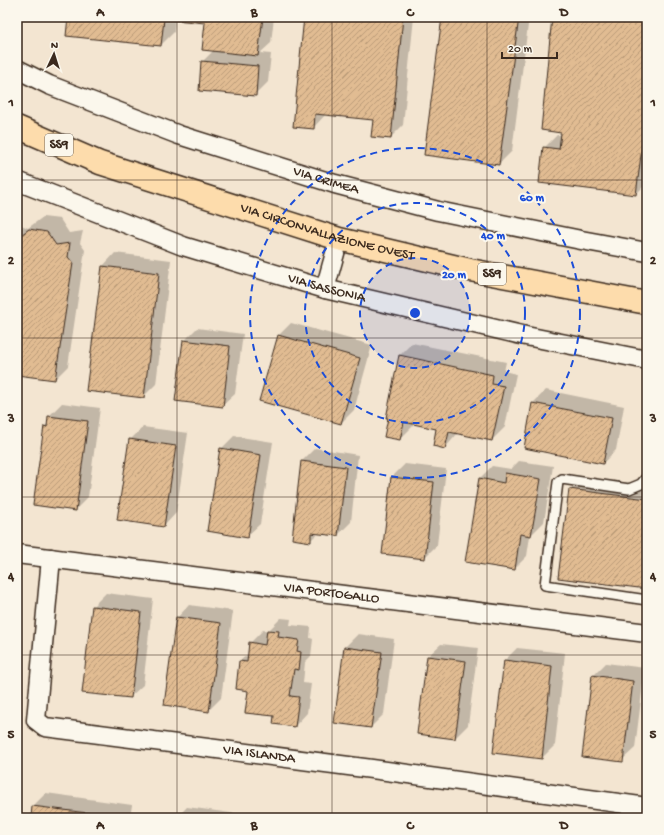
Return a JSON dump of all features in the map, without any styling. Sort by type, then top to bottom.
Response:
[{"type":"main road","name":"VIA CIRCONVALLAZIONE OVEST","points":[[17,127],[100,164],[339,239],[470,270],[647,303]]},
{"type":"street","name":"VIA CRIMEA","points":[[17,69],[49,85],[178,135],[335,184],[438,211],[647,252]]},
{"type":"street","name":"VIA SASSONIA","points":[[17,181],[183,246],[325,289],[526,336],[647,360]]},
{"type":"street","points":[[325,289],[339,239]]},
{"type":"street","name":"VIA PORTOGALLO","points":[[17,554],[647,633]]},
{"type":"street","name":"VIA ISLANDA","points":[[51,558],[36,720],[45,727],[372,769],[647,807]]},
{"type":"lane","points":[[647,477],[641,484],[629,489],[562,479],[558,482],[545,585],[647,600]]},
{"type":"building","points":[[68,17],[263,17],[258,56],[202,50],[205,23],[164,19],[161,46],[66,36]]},
{"type":"building","points":[[304,17],[403,17],[391,139],[371,137],[373,120],[315,114],[314,129],[293,127]]},
{"type":"building","points":[[442,17],[519,17],[499,165],[424,155]]},
{"type":"building","points":[[552,17],[647,17],[647,107],[636,195],[539,183],[543,147],[559,149],[561,133],[541,130]]},
{"type":"building","points":[[201,61],[258,66],[256,96],[199,91]]},
{"type":"building","points":[[29,229],[47,232],[56,245],[70,243],[68,257],[73,263],[55,380],[17,375],[17,238]]},
{"type":"building","points":[[102,266],[159,273],[144,398],[86,391]]},
{"type":"building","points":[[278,335],[360,358],[341,424],[259,401]]},
{"type":"building","points":[[183,340],[230,346],[223,407],[175,401]]},
{"type":"building","points":[[399,355],[493,375],[492,384],[504,386],[492,441],[449,432],[445,449],[433,446],[436,429],[404,422],[400,440],[384,437],[388,418],[386,418]]},
{"type":"building","points":[[532,403],[612,418],[603,464],[524,448]]},
{"type":"building","points":[[48,416],[88,421],[76,511],[33,505],[44,426],[47,427]]},
{"type":"building","points":[[129,439],[176,446],[164,527],[117,520]]},
{"type":"building","points":[[220,448],[261,455],[248,538],[207,531]]},
{"type":"building","points":[[301,461],[346,467],[338,536],[311,533],[311,542],[292,539]]},
{"type":"building","points":[[505,473],[541,479],[531,536],[520,534],[515,570],[465,562],[479,478],[504,483]]},
{"type":"building","points":[[391,477],[434,482],[425,559],[382,554]]},
{"type":"building","points":[[569,489],[647,499],[647,589],[558,578]]},
{"type":"building","points":[[92,606],[141,612],[131,698],[82,693]]},
{"type":"building","points":[[176,617],[221,623],[209,712],[164,705]]},
{"type":"building","points":[[267,630],[279,631],[278,637],[299,640],[297,651],[301,652],[299,670],[294,669],[290,696],[299,697],[295,727],[273,724],[274,716],[245,713],[248,691],[236,689],[239,661],[247,662],[249,642],[265,645]]},
{"type":"building","points":[[344,647],[382,652],[371,728],[334,723]]},
{"type":"building","points":[[427,656],[466,661],[455,739],[417,734]]},
{"type":"building","points":[[504,660],[552,666],[542,759],[493,753]]},
{"type":"building","points":[[592,675],[633,681],[623,762],[582,757]]},
{"type":"building","points":[[32,806],[119,817],[119,818],[31,818]]}]
